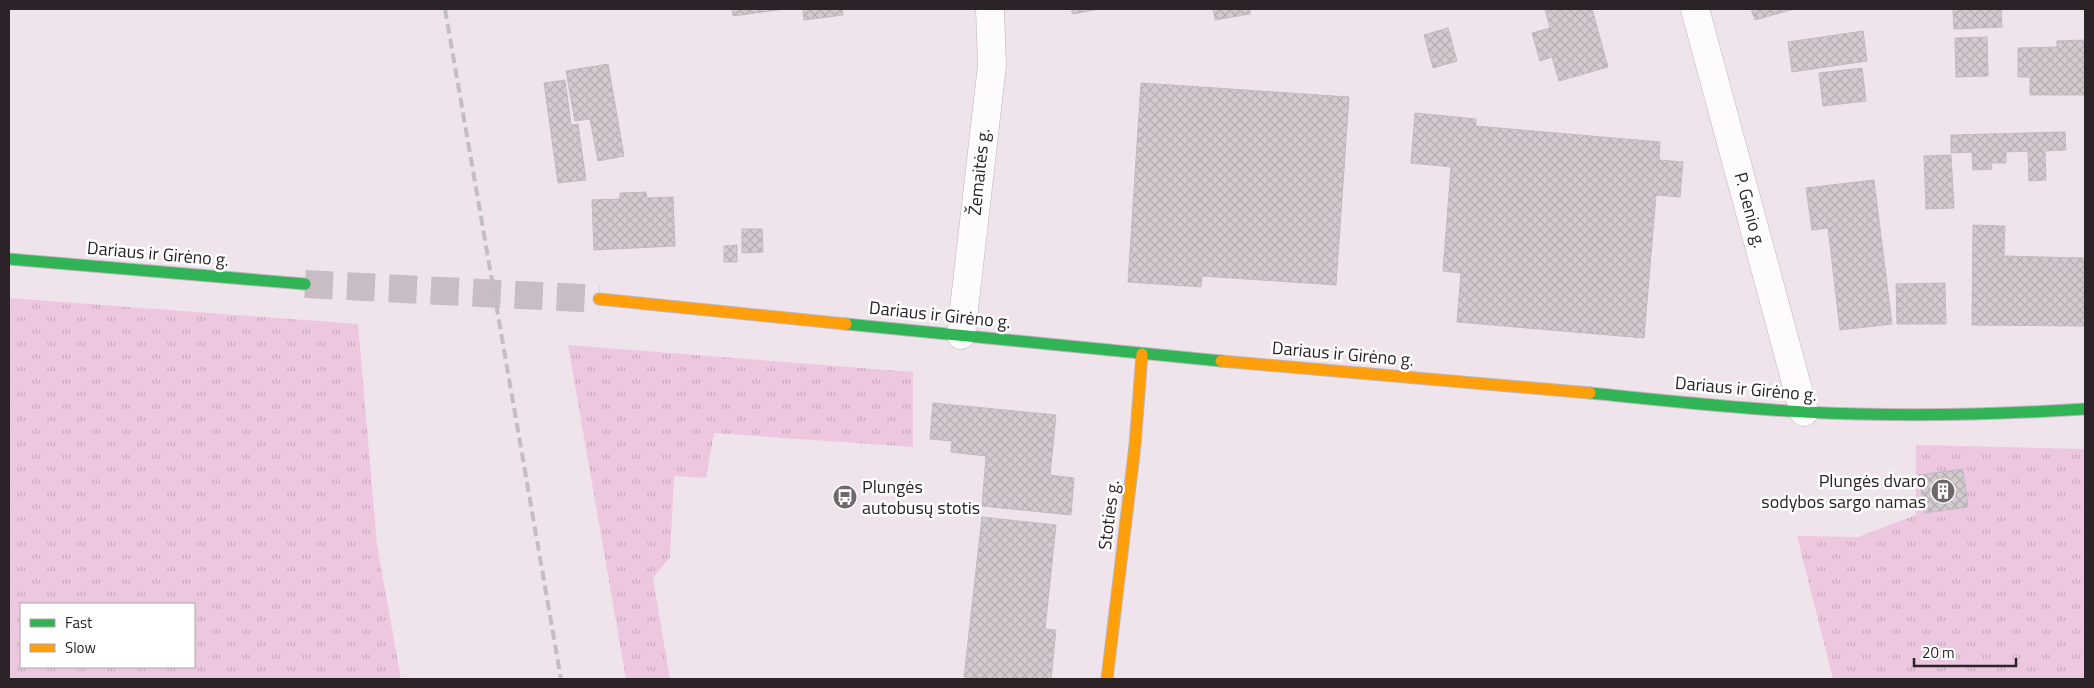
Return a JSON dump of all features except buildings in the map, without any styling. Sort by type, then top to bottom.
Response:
[{"type":"main road","name":"Dariaus ir Girėno g.","points":[[9,259],[305,284]]},
{"type":"main road","name":"Dariaus ir Girėno g.","points":[[599,299],[1142,354],[1804,412],[1929,416],[2013,414],[2085,409]]},
{"type":"main road","name":"Stoties g.","points":[[1107,679],[1135,445],[1142,354]]},
{"type":"street","name":"Žemaitės g.","points":[[961,335],[992,65],[990,9]]},
{"type":"street","name":"P. Genio g.","points":[[1695,9],[1804,412]]},
{"type":"green space","points":[[9,298],[358,324],[377,545],[401,679],[9,679]]},
{"type":"green space","points":[[568,345],[913,372],[913,447],[714,433],[706,478],[674,476],[670,557],[653,578],[670,679],[626,679]]},
{"type":"green space","points":[[1916,445],[2085,449],[2085,679],[1833,679],[1797,536],[1858,537],[1916,515]]},
{"type":"tunnel","points":[[305,284],[599,299]]},
{"type":"railway","points":[[445,9],[561,679]]},
{"type":"traffic: fast","points":[[9,259],[305,284]]},
{"type":"traffic: fast","points":[[846,324],[1221,361]]},
{"type":"traffic: fast","points":[[1590,393],[1697,404],[1840,414],[1945,415],[2085,409]]},
{"type":"traffic: slow","points":[[599,299],[846,324]]},
{"type":"traffic: slow","points":[[1107,679],[1135,445],[1142,354]]},
{"type":"traffic: slow","points":[[1221,361],[1590,393]]},
{"type":"place","name":"Plungės dvaro sodybos sargo namas","points":[[1943,491]]},
{"type":"place","name":"Plungės autobusų stotis","points":[[845,497]]}]
